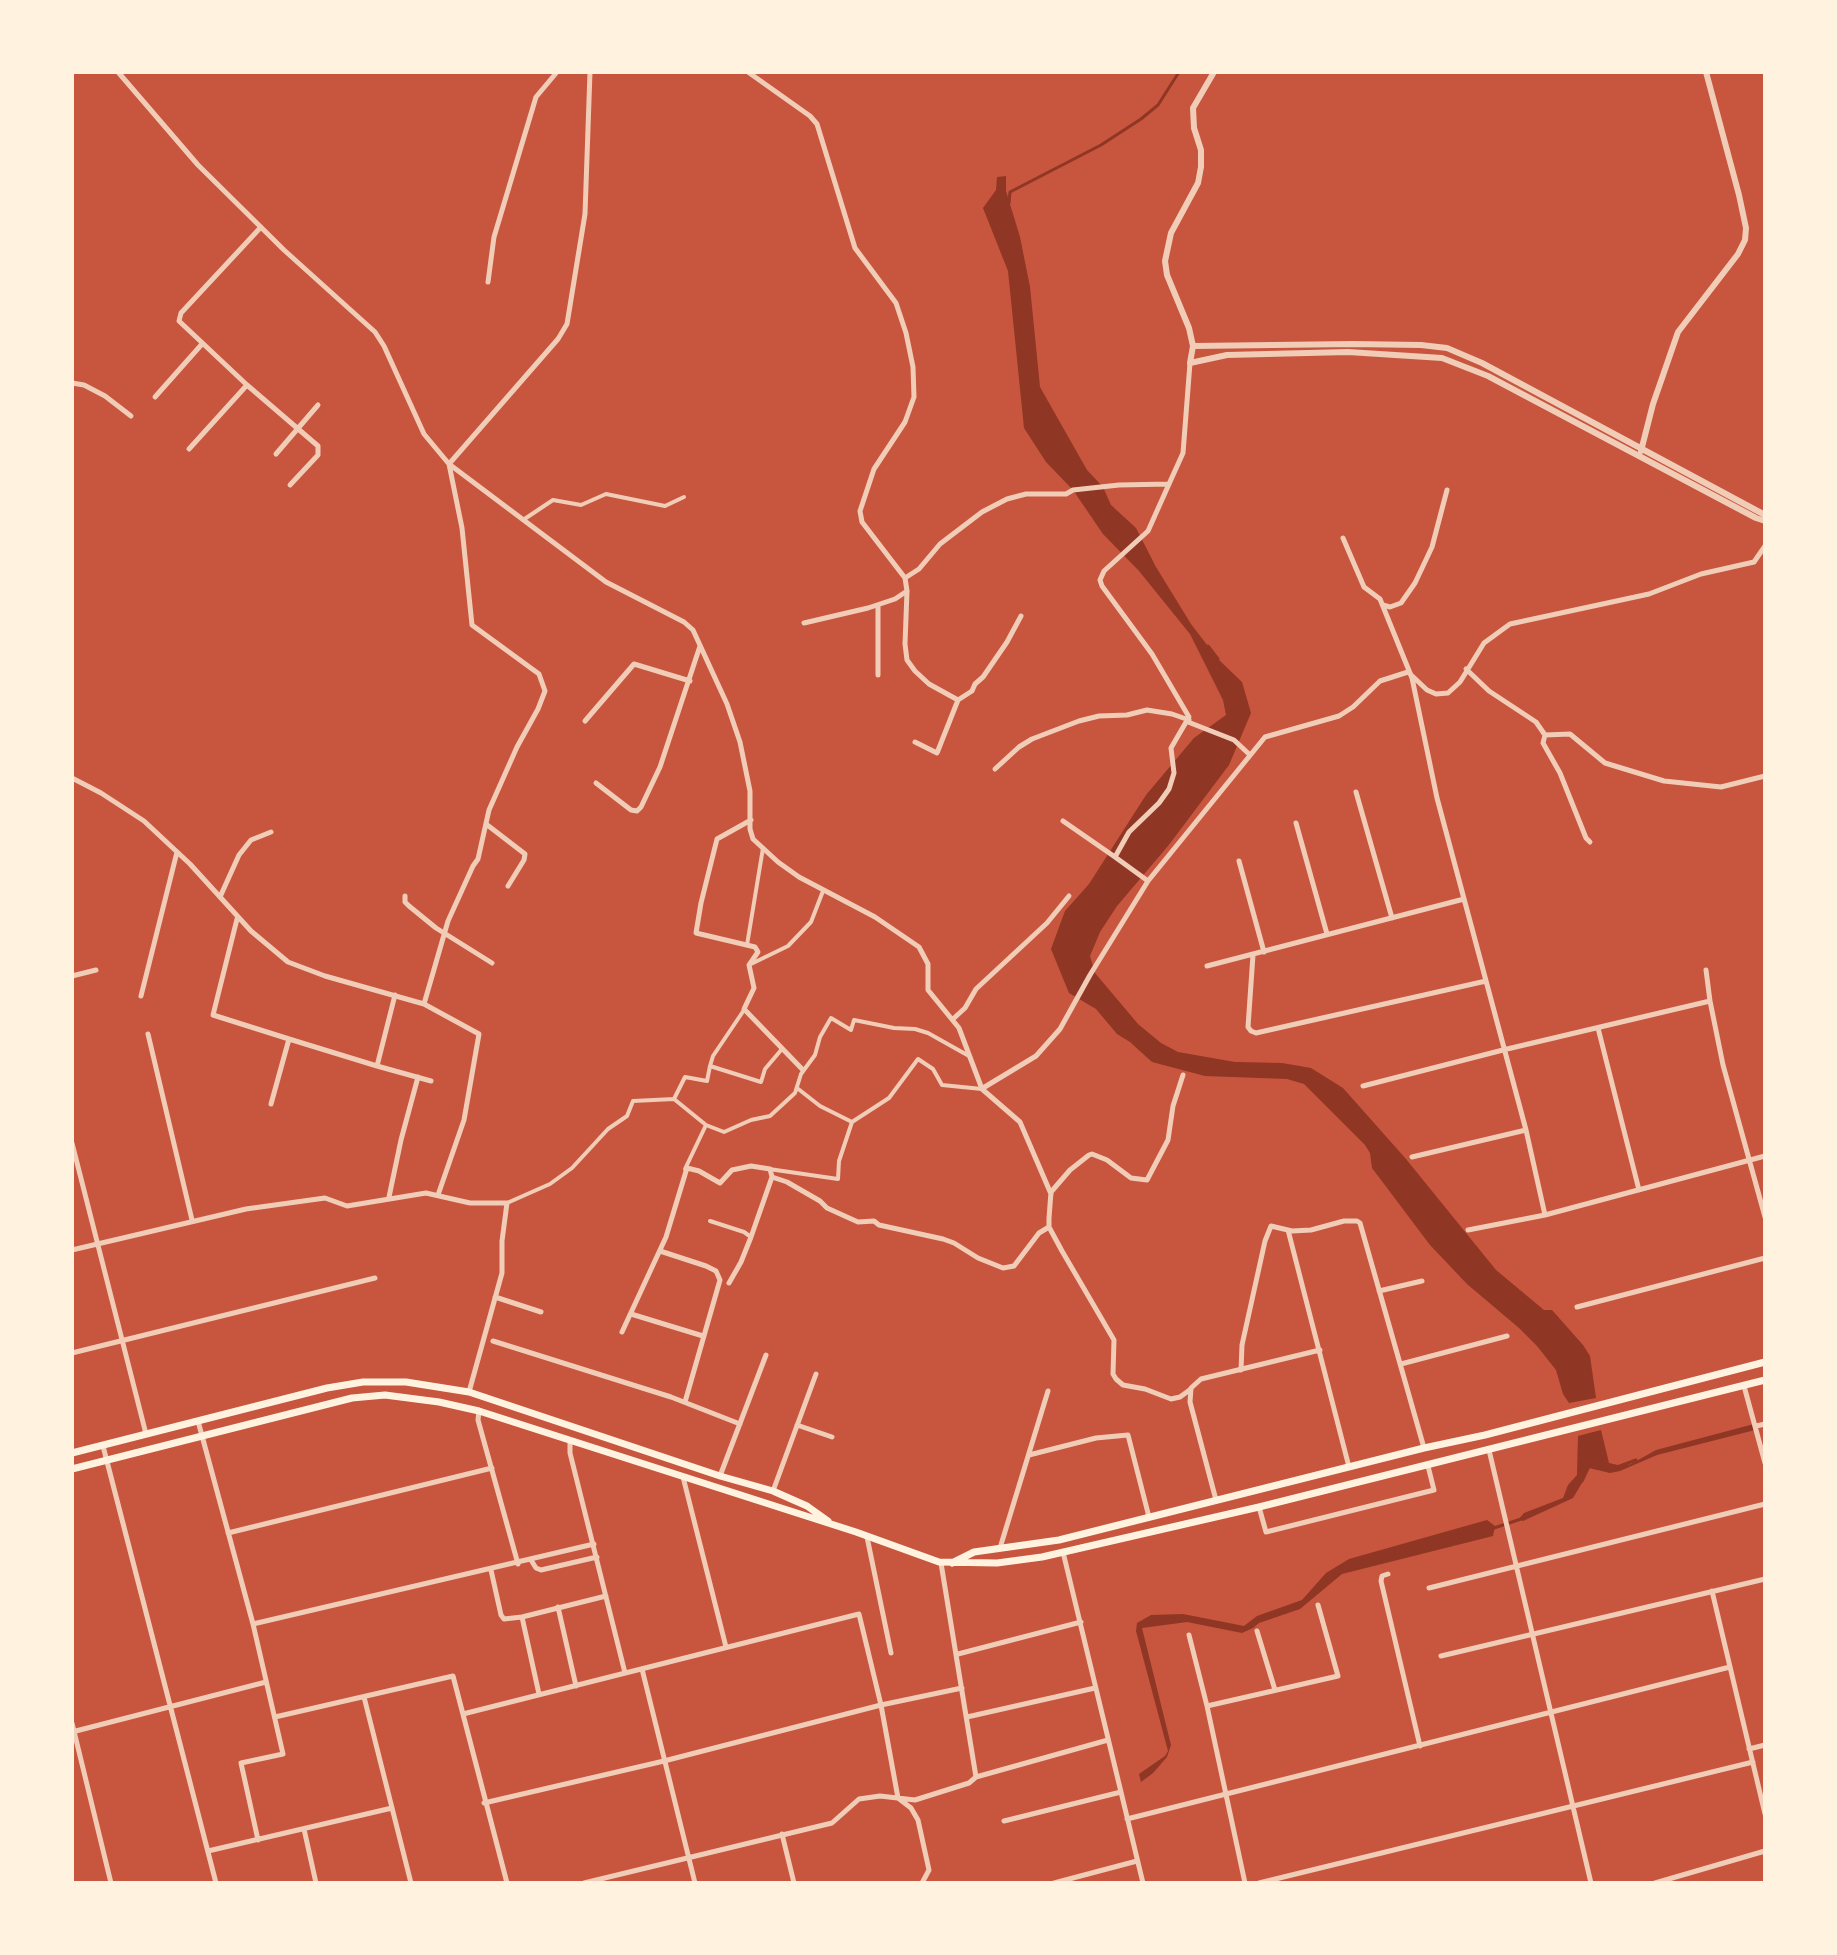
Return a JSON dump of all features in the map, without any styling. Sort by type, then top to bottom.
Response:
[{"type":"main road","points":[[946,1563],[974,1552],[1059,1540],[1765,1362]]},
{"type":"main road","points":[[72,1469],[361,1397],[411,1398],[479,1411],[946,1563],[1011,1562],[1259,1507],[1765,1380]]},
{"type":"main road","points":[[72,1453],[355,1383],[406,1382],[469,1392],[773,1491],[807,1506],[832,1525]]},
{"type":"main road","points":[[570,1441],[575,1426]]},
{"type":"main road","points":[[1255,1491],[1259,1507]]},
{"type":"main road","points":[[1059,1540],[1063,1552]]},
{"type":"street","points":[[118,72],[174,140],[261,227],[375,332],[424,434],[449,464],[606,582],[684,622],[693,630],[727,704],[740,742],[747,768],[753,839],[778,862],[823,891],[875,917],[919,947],[928,964],[928,990],[953,1019],[982,1089]]},
{"type":"street","points":[[488,282],[494,237],[536,97],[557,72]]},
{"type":"street","points":[[449,464],[558,339],[567,324],[585,214],[590,72]]},
{"type":"street","points":[[748,72],[817,124],[855,248],[884,284],[902,319],[913,367],[914,397],[905,422],[874,469],[860,511],[867,530],[905,578],[907,660],[929,684],[958,700]]},
{"type":"street","points":[[1115,857],[1129,832],[1169,789],[1174,773],[1171,748],[1189,721],[1187,710],[1147,645],[1100,583],[1104,571],[1148,531],[1183,453],[1193,346],[1189,328],[1167,275],[1165,261],[1171,233],[1198,183],[1201,150],[1194,128],[1193,108],[1214,72]]},
{"type":"street","points":[[1641,453],[1653,404],[1678,332],[1738,254],[1745,240],[1746,228],[1739,195],[1706,72]]},
{"type":"street","points":[[261,227],[181,313],[179,321],[247,385],[299,427],[319,451],[290,485]]},
{"type":"street","points":[[155,397],[202,344]]},
{"type":"street","points":[[1193,346],[1367,344],[1447,348],[1482,363],[1641,453]]},
{"type":"street","points":[[1190,363],[1227,355],[1411,354],[1442,358],[1488,376],[1765,518]]},
{"type":"street","points":[[72,383],[84,385],[105,396],[131,416]]},
{"type":"street","points":[[189,449],[247,385]]},
{"type":"street","points":[[276,454],[318,405]]},
{"type":"street","points":[[424,1004],[445,934],[478,859],[489,810],[545,691],[539,674],[472,625],[462,528],[449,464]]},
{"type":"street","points":[[905,578],[924,564],[936,546],[991,506],[1026,494],[1066,494],[1073,490],[1103,487],[1169,484]]},
{"type":"street","points":[[1382,604],[1390,607],[1401,603],[1415,583],[1437,534],[1447,490]]},
{"type":"street","points":[[523,520],[553,500],[581,505],[606,494],[665,506],[684,497]]},
{"type":"street","points":[[1343,538],[1364,587],[1377,595],[1382,604],[1408,672],[1545,1215]]},
{"type":"street","points":[[1408,672],[1427,690],[1436,694],[1448,693],[1460,682],[1484,643],[1510,624],[1649,594],[1701,574],[1754,562],[1765,546]]},
{"type":"street","points":[[804,623],[878,605],[901,597],[907,591]]},
{"type":"street","points":[[878,605],[878,675]]},
{"type":"street","points":[[915,742],[937,753],[958,700],[972,691],[983,677],[1021,616]]},
{"type":"street","points":[[596,783],[631,810],[637,811],[641,807],[660,767],[701,645]]},
{"type":"street","points":[[585,721],[634,664],[690,681]]},
{"type":"street","points":[[1466,669],[1489,691],[1536,722],[1545,735],[1543,743],[1560,773],[1590,842]]},
{"type":"street","points":[[982,1089],[1036,1056],[1060,1029],[1148,881],[1265,737],[1339,716],[1380,681],[1408,672]]},
{"type":"street","points":[[995,769],[1032,739],[1089,718],[1153,710],[1234,740],[1250,755]]},
{"type":"street","points":[[1545,735],[1570,734],[1605,763],[1664,781],[1721,787],[1765,776]]},
{"type":"street","points":[[72,778],[127,808],[177,852],[237,918],[288,962],[325,976],[424,1004],[479,1034],[464,1120],[438,1195]]},
{"type":"street","points":[[1356,792],[1392,918]]},
{"type":"street","points":[[749,965],[758,952],[755,947],[696,933],[717,839],[751,820]]},
{"type":"street","points":[[1063,821],[1148,881]]},
{"type":"street","points":[[1296,823],[1327,934]]},
{"type":"street","points":[[486,824],[525,854],[508,886]]},
{"type":"street","points":[[220,897],[239,855],[251,840],[271,832]]},
{"type":"street","points":[[747,945],[763,848]]},
{"type":"street","points":[[141,996],[177,852]]},
{"type":"street","points":[[1239,861],[1264,952]]},
{"type":"street","points":[[749,965],[788,946],[811,922],[823,891]]},
{"type":"street","points":[[405,896],[409,906],[445,934],[492,963]]},
{"type":"street","points":[[953,1019],[965,1008],[976,989],[1047,923],[1069,896]]},
{"type":"street","points":[[1207,966],[1464,899]]},
{"type":"street","points":[[237,918],[213,1015],[431,1081]]},
{"type":"street","points":[[1253,955],[1248,1027],[1256,1033],[1487,981]]},
{"type":"street","points":[[674,1099],[685,1077],[707,1081],[713,1056],[754,988],[749,965]]},
{"type":"street","points":[[72,976],[96,970]]},
{"type":"street","points":[[1706,970],[1723,1065],[1765,1217]]},
{"type":"street","points":[[377,1066],[395,995]]},
{"type":"street","points":[[1363,1086],[1710,1001]]},
{"type":"street","points":[[744,1009],[803,1070]]},
{"type":"street","points":[[72,1250],[192,1220],[325,1198],[347,1206],[426,1193],[470,1203],[507,1203],[550,1184],[572,1168],[608,1129],[627,1116],[633,1101],[674,1099],[706,1125],[724,1132],[751,1120],[765,1118],[791,1100],[831,1018],[851,1030],[854,1020],[915,1029],[969,1056]]},
{"type":"street","points":[[1598,1028],[1639,1190]]},
{"type":"street","points":[[148,1034],[192,1220]]},
{"type":"street","points":[[271,1104],[289,1039]]},
{"type":"street","points":[[710,1066],[761,1082],[765,1069],[782,1049]]},
{"type":"street","points":[[685,1169],[699,1171],[720,1183],[732,1170],[759,1167],[838,1179],[839,1161],[852,1122],[889,1098],[918,1059],[933,1069],[942,1085],[982,1089],[1020,1122],[1051,1194],[1049,1227],[1114,1340],[1113,1374],[1123,1385],[1171,1399],[1180,1397],[1201,1379],[1320,1350]]},
{"type":"street","points":[[1051,1194],[1070,1170],[1092,1154],[1107,1160],[1131,1178],[1147,1180],[1168,1140],[1173,1106],[1183,1075]]},
{"type":"street","points":[[389,1197],[418,1077]]},
{"type":"street","points":[[797,1088],[820,1106],[852,1122]]},
{"type":"street","points":[[622,1332],[660,1251],[685,1169],[706,1125]]},
{"type":"street","points":[[1412,1157],[1526,1130]]},
{"type":"street","points":[[73,1148],[146,1434]]},
{"type":"street","points":[[1468,1230],[1545,1215],[1765,1156]]},
{"type":"street","points":[[729,1283],[741,1262],[772,1177],[770,1169],[759,1167]]},
{"type":"street","points":[[772,1177],[799,1188],[827,1208],[858,1222],[874,1221],[879,1225],[943,1239],[1003,1268],[1014,1266],[1039,1233],[1049,1227]]},
{"type":"street","points":[[469,1392],[502,1273],[507,1203]]},
{"type":"street","points":[[710,1221],[751,1237]]},
{"type":"street","points":[[1241,1370],[1242,1345],[1271,1226],[1311,1230],[1344,1221],[1357,1221],[1424,1448]]},
{"type":"street","points":[[1288,1230],[1349,1467]]},
{"type":"street","points":[[660,1251],[706,1266],[719,1275],[720,1280],[685,1402]]},
{"type":"street","points":[[1577,1307],[1765,1258]]},
{"type":"street","points":[[72,1353],[375,1278]]},
{"type":"street","points":[[1379,1291],[1422,1281]]},
{"type":"street","points":[[495,1297],[541,1312]]},
{"type":"street","points":[[631,1314],[703,1336]]},
{"type":"street","points":[[1401,1364],[1507,1336]]},
{"type":"street","points":[[493,1341],[685,1402],[740,1424]]},
{"type":"street","points":[[720,1476],[766,1355]]},
{"type":"street","points":[[773,1491],[816,1374]]},
{"type":"street","points":[[1744,1386],[1765,1463]]},
{"type":"street","points":[[1191,1389],[1190,1402],[1216,1500]]},
{"type":"street","points":[[1000,1549],[1048,1391]]},
{"type":"street","points":[[479,1411],[478,1420],[518,1564]]},
{"type":"street","points":[[197,1420],[253,1624],[283,1754],[241,1763],[258,1840]]},
{"type":"street","points":[[1756,1426],[1765,1424]]},
{"type":"street","points":[[797,1425],[832,1437]]},
{"type":"street","points":[[1029,1455],[1096,1438],[1128,1435],[1149,1517]]},
{"type":"street","points":[[1485,1435],[1591,1883]]},
{"type":"street","points":[[570,1441],[570,1453],[625,1673]]},
{"type":"street","points":[[103,1446],[216,1883]]},
{"type":"street","points":[[1259,1507],[1266,1532],[1434,1490],[1428,1466]]},
{"type":"street","points":[[228,1533],[492,1468]]},
{"type":"street","points":[[683,1477],[726,1647]]},
{"type":"street","points":[[1429,1588],[1765,1504]]},
{"type":"street","points":[[867,1536],[891,1653]]},
{"type":"street","points":[[253,1624],[594,1544]]},
{"type":"street","points":[[1063,1552],[1143,1883]]},
{"type":"street","points":[[531,1560],[541,1570],[597,1557]]},
{"type":"street","points":[[946,1563],[976,1777]]},
{"type":"street","points":[[491,1570],[501,1615],[510,1620],[606,1596]]},
{"type":"street","points":[[1388,1574],[1382,1576],[1381,1581],[1420,1746]]},
{"type":"street","points":[[1441,1656],[1765,1579]]},
{"type":"street","points":[[1712,1591],[1765,1814]]},
{"type":"street","points":[[1207,1706],[1338,1676],[1318,1605]]},
{"type":"street","points":[[558,1607],[576,1686]]},
{"type":"street","points":[[463,1714],[859,1614],[881,1705],[898,1798],[911,1808],[918,1820],[929,1870],[922,1883]]},
{"type":"street","points":[[522,1617],[539,1695]]},
{"type":"street","points":[[957,1654],[1081,1622]]},
{"type":"street","points":[[1257,1631],[1275,1690]]},
{"type":"street","points":[[1189,1635],[1245,1883]]},
{"type":"street","points":[[1127,1819],[1730,1667]]},
{"type":"street","points":[[642,1669],[695,1883]]},
{"type":"street","points":[[275,1717],[453,1676],[507,1883]]},
{"type":"street","points":[[73,1731],[266,1682]]},
{"type":"street","points":[[484,1803],[881,1705],[962,1688]]},
{"type":"street","points":[[967,1717],[1095,1688]]},
{"type":"street","points":[[364,1697],[411,1883]]},
{"type":"street","points":[[72,1723],[111,1883]]},
{"type":"street","points":[[584,1883],[832,1823],[859,1799],[880,1796],[915,1800],[969,1783],[976,1777],[1108,1740]]},
{"type":"street","points":[[1749,1749],[1765,1745]]},
{"type":"street","points":[[1259,1883],[1753,1762]]},
{"type":"street","points":[[1004,1821],[1121,1792]]},
{"type":"street","points":[[208,1851],[392,1808]]},
{"type":"street","points":[[304,1829],[316,1883]]},
{"type":"street","points":[[782,1834],[794,1883]]},
{"type":"street","points":[[1655,1883],[1765,1851]]},
{"type":"street","points":[[1054,1883],[1137,1861]]},
{"type":"shaded area","points":[[1006,176],[1006,191],[1020,237],[1030,287],[1040,387],[1087,470],[1103,487],[1111,505],[1136,528],[1191,624],[1217,658],[1242,682],[1251,713],[1229,765],[1168,846],[1117,906],[1100,932],[1090,956],[1095,973],[1138,1024],[1178,1052],[1235,1062],[1282,1063],[1311,1068],[1343,1088],[1406,1159],[1496,1270],[1544,1310],[1552,1310],[1583,1345],[1590,1356],[1596,1398],[1569,1403],[1556,1370],[1537,1346],[1467,1284],[1430,1245],[1372,1168],[1370,1153],[1365,1145],[1304,1084],[1287,1079],[1205,1076],[1152,1062],[1117,1034],[1096,1009],[1069,993],[1051,949],[1065,911],[1089,884],[1146,795],[1194,738],[1226,715],[1223,700],[1190,634],[1139,571],[1103,534],[1073,490],[1046,462],[1024,428],[1008,271],[983,208],[996,190],[997,177]]},
{"type":"shaded area","points":[[1754,1424],[1755,1430],[1657,1455],[1620,1471],[1610,1473],[1589,1468],[1573,1498],[1523,1521],[1519,1519],[1524,1513],[1563,1498],[1568,1485],[1577,1475],[1578,1436],[1601,1430],[1609,1463],[1622,1466],[1656,1450]]},
{"type":"shaded area","points":[[1487,1520],[1495,1526],[1493,1536],[1342,1574],[1300,1609],[1259,1623],[1242,1633],[1187,1622],[1142,1628],[1171,1745],[1167,1757],[1141,1782],[1139,1774],[1168,1751],[1136,1631],[1137,1623],[1151,1615],[1183,1614],[1244,1626],[1257,1616],[1302,1600],[1326,1573],[1349,1559]]},
{"type":"waterway","points":[[1009,203],[1010,192],[1101,145],[1141,119],[1158,105],[1179,72]]},
{"type":"waterway","points":[[1208,646],[1218,659]]},
{"type":"waterway","points":[[1617,1467],[1636,1460]]},
{"type":"waterway","points":[[1582,1481],[1589,1466]]},
{"type":"waterway","points":[[1494,1528],[1521,1519]]}]
